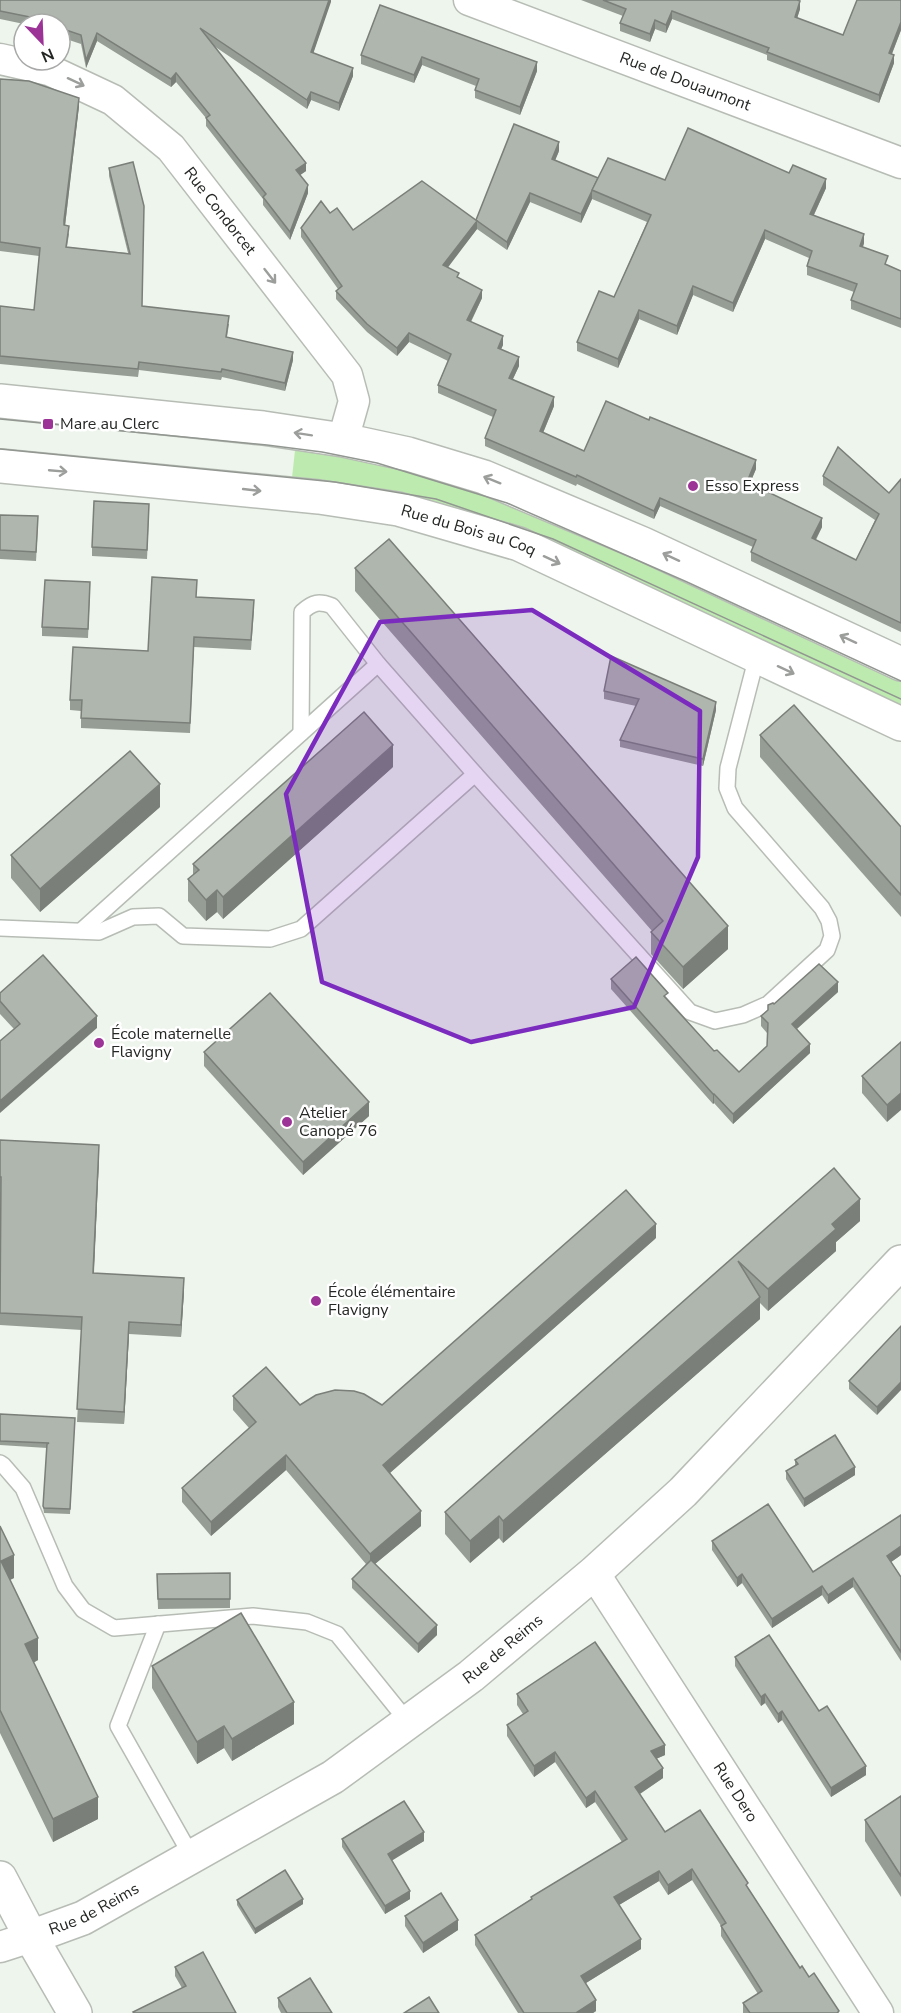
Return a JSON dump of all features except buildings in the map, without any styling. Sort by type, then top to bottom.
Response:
[{"type":"main road","points":[[0,401],[263,428],[343,440],[408,454],[484,477],[643,544],[901,664]]},
{"type":"main road","name":"Rue du Bois au Coq","points":[[0,466],[319,497],[398,509],[519,544],[901,724]]},
{"type":"main road","name":"Rue de Reims","points":[[31,1937],[83,1918],[333,1777],[471,1676],[594,1573],[683,1492],[901,1262]]},
{"type":"main road","points":[[0,1878],[75,2013]]},
{"type":"street","name":"Rue de Douaumont","points":[[469,0],[901,163]]},
{"type":"street","name":"Rue Condorcet","points":[[0,59],[50,70],[113,99],[171,148],[347,375],[354,401],[343,440]]},
{"type":"street","name":"Rue Dero","points":[[594,1573],[878,2013]]},
{"type":"street","points":[[0,1947],[31,1937]]},
{"type":"lane","points":[[301,733],[302,612],[311,604],[320,602],[332,606],[378,664],[475,774],[690,1011],[715,1021],[743,1015],[768,1004],[827,950],[832,936],[829,921],[822,908],[735,808],[727,788],[728,768],[757,656]]},
{"type":"lane","points":[[81,931],[378,664]]},
{"type":"lane","points":[[0,928],[99,932],[133,917],[159,916],[183,936],[270,939],[301,928],[475,774]]},
{"type":"lane","points":[[0,1463],[23,1488],[65,1586],[83,1610],[114,1628],[253,1616],[308,1622],[338,1634],[408,1722]]},
{"type":"lane","points":[[158,1624],[118,1726],[192,1857]]},
{"type":"highlighted area","points":[[532,610],[700,711],[698,857],[634,1007],[471,1042],[322,982],[286,794],[380,622]]},
{"type":"green space","points":[[296,441],[455,478],[901,672],[901,712],[704,616],[291,487]]},
{"type":"tram line","points":[[0,419],[267,445],[322,452],[377,463],[507,503],[687,582],[901,681]]},
{"type":"tram line","points":[[0,449],[335,482],[436,499],[553,539],[901,699]]},
{"type":"place","name":"Mare au Clerc","points":[[48,424]]},
{"type":"place","name":"Esso Express","points":[[693,486]]},
{"type":"place","name":"École maternelle Flavigny","points":[[99,1043]]},
{"type":"place","name":"Atelier Canopé 76","points":[[287,1122]]},
{"type":"place","name":"École élémentaire Flavigny","points":[[316,1301]]}]
